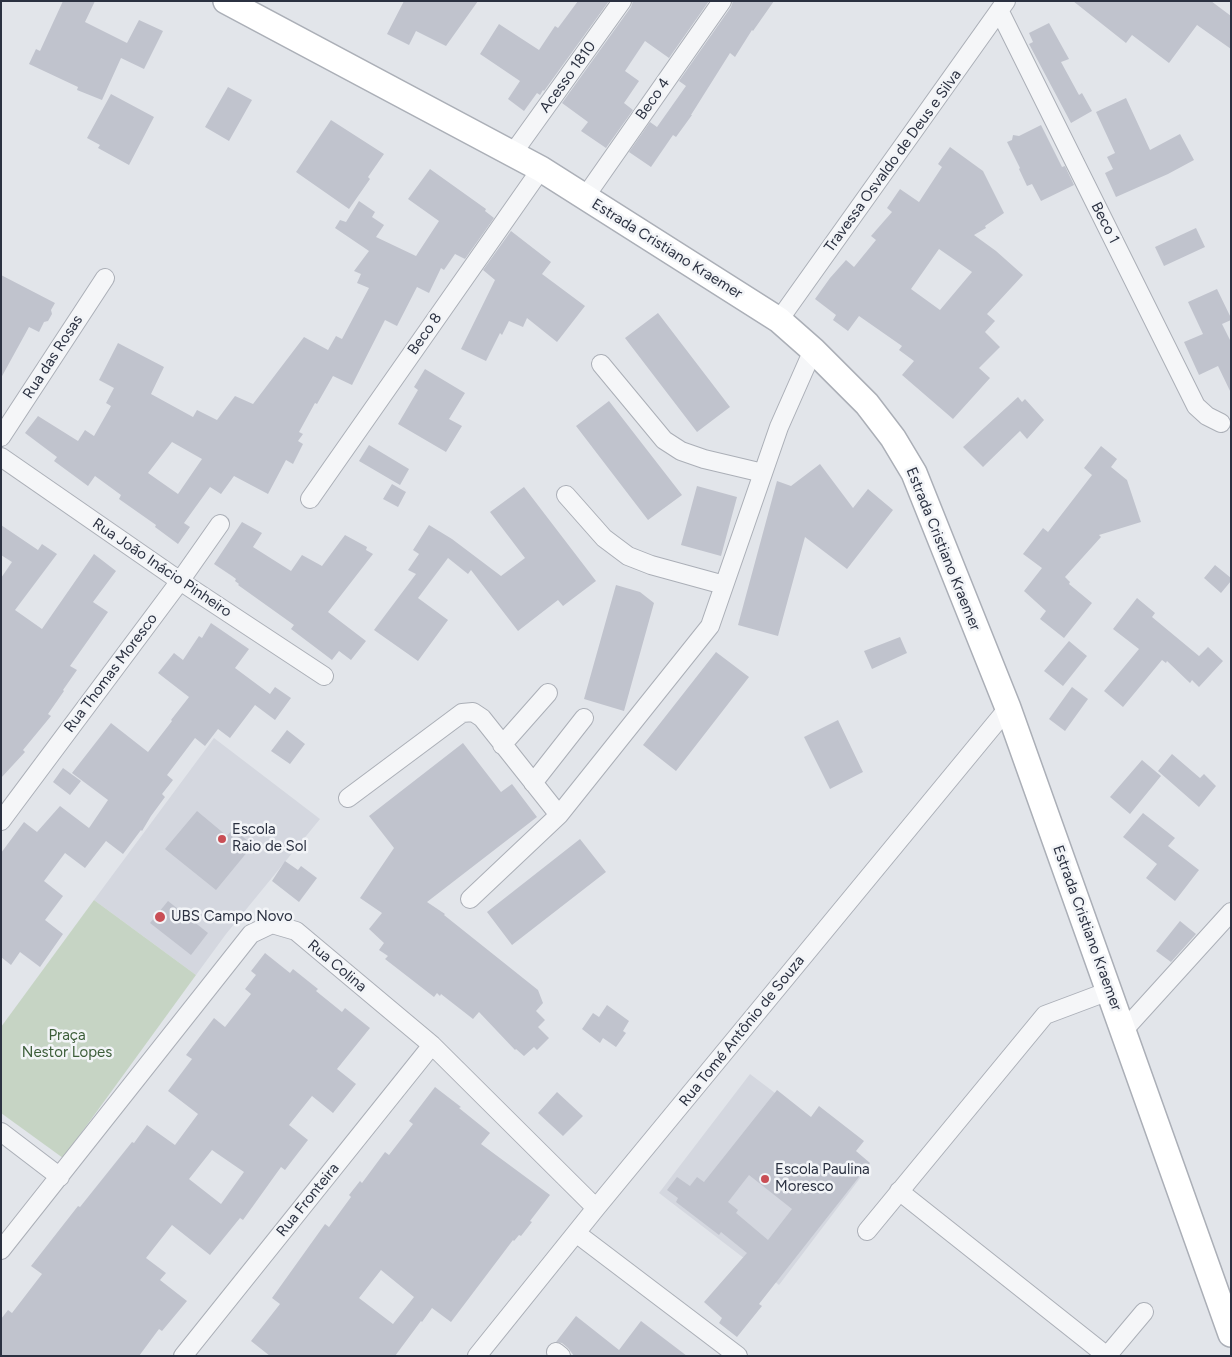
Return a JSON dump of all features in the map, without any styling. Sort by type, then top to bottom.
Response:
[{"type":"main road","name":"Estrada Cristiano Kraemer","points":[[226,1],[541,168],[779,320],[813,350],[867,404],[893,438],[914,473],[1008,708],[1231,1334]]},
{"type":"street","name":"Acesso 1810","points":[[513,153],[622,1]]},
{"type":"street","name":"Beco 4","points":[[584,196],[722,1]]},
{"type":"street","name":"Travessa Osvaldo de Deus e Silva","points":[[779,320],[1003,7]]},
{"type":"street","name":"Beco 1","points":[[1003,7],[1196,406],[1207,416],[1221,423]]},
{"type":"street","name":"Beco 8","points":[[310,499],[541,168]]},
{"type":"street","name":"Rua das Rosas","points":[[1,437],[105,278]]},
{"type":"street","points":[[470,899],[559,815],[710,626],[779,427],[813,350]]},
{"type":"street","points":[[601,364],[664,440],[681,451],[704,459],[763,473]]},
{"type":"street","name":"Rua João Inácio Pinheiro","points":[[1,457],[180,581],[324,676]]},
{"type":"street","points":[[566,495],[604,538],[628,556],[651,566],[724,585]]},
{"type":"street","name":"Rua Thomas Moresco","points":[[1,821],[180,581],[220,524]]},
{"type":"street","points":[[502,745],[548,693]]},
{"type":"street","name":"Rua Tomé Antônio de Souza","points":[[476,1356],[1008,708]]},
{"type":"street","points":[[348,798],[462,713],[473,712],[482,718],[559,815]]},
{"type":"street","points":[[533,783],[584,718]]},
{"type":"street","points":[[1123,1031],[1231,912]]},
{"type":"street","name":"Rua Colina","points":[[1,1250],[251,934],[272,924],[296,931],[432,1045],[596,1208]]},
{"type":"street","points":[[867,1231],[1045,1015],[1109,991]]},
{"type":"street","name":"Rua Fronteira","points":[[184,1356],[432,1045]]},
{"type":"street","points":[[1,1132],[60,1177]]},
{"type":"street","points":[[899,1191],[1107,1356],[1144,1312]]},
{"type":"street","points":[[576,1233],[738,1356]]},
{"type":"shaded area","name":"Escola Raio de Sol","points":[[214,738],[320,819],[226,934],[196,975],[94,900]]},
{"type":"shaded area","name":"Escola Paulina Moresco","points":[[750,1074],[870,1165],[779,1285],[659,1193]]},
{"type":"green space","name":"Praça Nestor Lopes","points":[[94,900],[196,975],[63,1158],[1,1113],[1,1027]]},
{"type":"building","points":[[63,1],[95,1],[85,22],[127,43],[139,20],[163,31],[144,69],[121,58],[102,100],[77,90],[78,87],[29,64],[36,49],[40,51]]},
{"type":"building","points":[[404,1],[478,1],[446,46],[416,31],[409,45],[387,34]]},
{"type":"building","points":[[578,1],[609,1],[544,91],[540,95],[537,93],[524,111],[508,99],[520,81],[480,54],[499,24],[539,50],[555,26],[558,28]]},
{"type":"building","points":[[633,1],[709,1],[669,58],[645,41],[625,71],[639,81],[624,103],[633,110],[606,148],[581,131],[588,122],[562,103],[631,7]]},
{"type":"building","points":[[733,1],[774,1],[735,57],[730,53],[692,115],[676,137],[673,135],[651,167],[629,152],[650,122],[657,127],[686,86],[679,81],[731,7]]},
{"type":"building","points":[[1073,1],[1211,1],[1231,16],[1231,49],[1197,25],[1169,63],[1132,35],[1126,43]]},
{"type":"building","points":[[1049,23],[1069,59],[1061,62],[1079,95],[1082,93],[1092,111],[1071,123],[1029,44],[1033,42],[1029,33]]},
{"type":"building","points":[[228,87],[252,100],[229,141],[205,127]]},
{"type":"building","points":[[111,94],[154,117],[129,165],[98,148],[100,145],[87,138]]},
{"type":"building","points":[[1126,98],[1150,150],[1180,134],[1194,160],[1168,174],[1116,197],[1105,173],[1113,169],[1107,157],[1115,153],[1096,112]]},
{"type":"building","points":[[331,120],[384,154],[368,177],[370,179],[349,209],[296,172]]},
{"type":"building","points":[[1041,125],[1062,167],[1065,166],[1074,185],[1041,201],[1032,184],[1027,186],[1007,142],[1012,140],[1013,135],[1019,136]]},
{"type":"building","points":[[950,147],[983,171],[1004,213],[974,235],[996,251],[1023,275],[987,314],[995,321],[985,332],[1000,347],[979,368],[990,378],[953,419],[902,375],[914,361],[899,350],[902,346],[859,316],[848,331],[833,320],[836,315],[815,299],[846,260],[854,267],[876,240],[871,236],[892,212],[887,208],[900,189],[919,202],[942,167],[938,164]],"holes":[[[939,249],[972,272],[940,310],[911,289]]]},
{"type":"building","points":[[430,169],[486,209],[485,211],[494,218],[465,259],[455,254],[444,270],[441,268],[429,293],[417,287],[397,326],[385,320],[352,385],[333,376],[299,432],[303,434],[298,441],[303,444],[293,464],[286,460],[268,494],[234,476],[221,494],[210,487],[184,523],[190,527],[178,544],[155,527],[156,525],[119,499],[121,495],[95,476],[88,486],[54,461],[57,457],[25,433],[38,416],[78,441],[85,430],[94,436],[111,406],[106,403],[114,388],[99,380],[118,343],[164,367],[151,394],[193,417],[197,410],[217,420],[235,396],[253,404],[304,337],[328,350],[336,336],[342,339],[369,288],[357,283],[361,274],[354,271],[369,251],[335,228],[340,220],[346,222],[359,201],[375,212],[372,217],[384,225],[376,237],[416,256],[439,221],[408,199]],"holes":[[[172,442],[202,459],[178,494],[148,473]]]},
{"type":"building","points":[[1196,228],[1205,247],[1164,266],[1155,247]]},
{"type":"building","points":[[511,231],[551,262],[542,274],[585,306],[557,342],[527,318],[523,327],[509,321],[502,335],[500,333],[486,361],[461,349],[495,280],[483,270]]},
{"type":"building","points":[[1,275],[55,303],[51,310],[52,314],[48,321],[44,322],[39,332],[29,327],[1,378]]},
{"type":"building","points":[[1217,289],[1231,318],[1231,320],[1222,324],[1231,342],[1231,393],[1218,366],[1199,375],[1184,342],[1203,334],[1188,302]]},
{"type":"building","points":[[658,313],[730,407],[697,432],[625,338]]},
{"type":"building","points":[[425,369],[465,393],[449,419],[462,426],[446,452],[398,424],[418,390],[414,387]]},
{"type":"building","points":[[1018,397],[1022,402],[1025,399],[1044,420],[1027,439],[1020,431],[983,467],[963,447]]},
{"type":"building","points":[[609,401],[682,495],[648,520],[576,426]]},
{"type":"building","points":[[369,445],[409,469],[400,485],[359,461]]},
{"type":"building","points":[[1101,446],[1117,459],[1111,467],[1127,480],[1141,522],[1099,535],[1101,537],[1065,577],[1070,582],[1069,584],[1092,603],[1064,638],[1040,619],[1046,611],[1024,591],[1042,568],[1023,554],[1043,528],[1048,532],[1092,475],[1084,468]]},
{"type":"building","points":[[820,464],[853,508],[868,489],[893,510],[847,569],[805,537],[778,636],[738,625],[777,481],[791,486]]},
{"type":"building","points":[[392,484],[406,492],[398,507],[383,499]]},
{"type":"building","points":[[697,486],[737,497],[721,556],[681,545]]},
{"type":"building","points":[[524,487],[596,581],[563,606],[558,600],[518,631],[471,570],[468,574],[448,558],[418,598],[448,620],[418,661],[374,630],[416,574],[408,570],[419,554],[413,550],[429,525],[452,539],[501,576],[525,558],[490,512]]},
{"type":"building","points":[[242,522],[262,533],[253,547],[291,571],[302,555],[322,566],[345,535],[367,547],[366,550],[373,554],[328,612],[366,641],[351,660],[339,651],[332,660],[291,629],[294,625],[238,585],[235,581],[236,579],[214,564]]},
{"type":"building","points":[[1,525],[38,550],[42,544],[57,554],[15,610],[42,629],[94,554],[116,571],[93,602],[108,612],[70,666],[77,670],[48,714],[51,716],[23,750],[25,752],[1,778],[1,578],[12,562],[1,555]]},
{"type":"building","points":[[1215,565],[1231,578],[1231,581],[1221,593],[1204,578]]},
{"type":"building","points":[[616,585],[640,592],[654,603],[624,711],[584,699]]},
{"type":"building","points":[[1137,598],[1155,613],[1152,617],[1199,656],[1208,647],[1223,661],[1199,687],[1192,680],[1190,683],[1167,661],[1166,663],[1162,660],[1123,707],[1104,691],[1139,649],[1113,629]]},
{"type":"building","points":[[211,623],[249,649],[235,668],[270,694],[275,687],[291,698],[275,720],[255,705],[230,738],[218,729],[205,746],[195,738],[167,775],[173,780],[162,794],[165,797],[142,831],[123,854],[106,841],[85,868],[65,853],[44,881],[63,896],[45,920],[63,934],[40,967],[20,952],[11,965],[1,957],[1,853],[24,822],[37,832],[60,806],[89,828],[108,800],[72,773],[111,723],[148,752],[189,697],[158,673],[174,653],[183,660],[199,636],[202,638]]},
{"type":"building","points":[[900,637],[907,653],[872,669],[864,651]]},
{"type":"building","points":[[1069,641],[1087,656],[1063,686],[1044,671]]},
{"type":"building","points":[[716,652],[749,677],[676,771],[643,745]]},
{"type":"building","points":[[1072,687],[1088,699],[1065,731],[1049,719]]},
{"type":"building","points":[[838,720],[863,772],[830,789],[804,737]]},
{"type":"building","points":[[287,730],[305,744],[290,764],[271,751]]},
{"type":"building","points":[[463,743],[501,792],[512,784],[537,817],[427,902],[445,914],[538,990],[543,1003],[536,1011],[545,1020],[538,1027],[549,1038],[537,1050],[534,1047],[524,1056],[515,1050],[479,1012],[473,1019],[441,994],[440,996],[437,993],[434,997],[385,959],[388,956],[379,950],[384,943],[369,929],[382,913],[360,898],[394,848],[369,816]]},
{"type":"building","points":[[1172,754],[1200,778],[1204,774],[1216,786],[1199,807],[1158,771]]},
{"type":"building","points":[[1142,760],[1161,776],[1130,814],[1110,797]]},
{"type":"building","points":[[63,768],[81,781],[70,795],[53,782]]},
{"type":"building","points":[[197,811],[227,836],[233,829],[253,845],[216,890],[165,849]]},
{"type":"building","points":[[1143,813],[1175,838],[1168,846],[1199,870],[1175,901],[1146,878],[1157,864],[1123,837]]},
{"type":"building","points":[[580,839],[606,872],[512,945],[487,912]]},
{"type":"building","points":[[285,861],[298,870],[301,866],[317,878],[299,902],[272,881]]},
{"type":"building","points":[[168,901],[208,933],[191,955],[150,923]]},
{"type":"building","points":[[1180,921],[1196,934],[1171,962],[1156,951]]},
{"type":"building","points":[[265,953],[290,973],[293,969],[342,1012],[345,1008],[370,1028],[337,1069],[356,1084],[333,1113],[312,1096],[289,1125],[308,1140],[285,1170],[281,1167],[243,1220],[240,1218],[210,1255],[172,1225],[146,1258],[166,1273],[160,1280],[187,1301],[162,1331],[159,1329],[139,1356],[1,1356],[1,1319],[8,1310],[12,1313],[42,1274],[31,1266],[78,1206],[80,1207],[147,1125],[175,1145],[198,1114],[168,1091],[192,1059],[186,1055],[214,1018],[225,1027],[251,994],[245,989],[256,975],[251,971]],"holes":[[[212,1150],[244,1172],[221,1204],[189,1179]]]},
{"type":"building","points":[[607,1005],[629,1021],[623,1031],[626,1033],[616,1047],[603,1038],[600,1043],[582,1029],[593,1013],[599,1017]]},
{"type":"building","points":[[435,1087],[490,1133],[481,1144],[550,1195],[530,1221],[532,1222],[521,1236],[519,1235],[513,1240],[451,1322],[432,1308],[395,1356],[270,1356],[251,1341],[280,1304],[272,1298],[325,1224],[329,1227],[360,1181],[362,1183],[385,1152],[389,1155],[413,1124],[409,1121]],"holes":[[[381,1270],[414,1297],[393,1324],[359,1298]]]},
{"type":"building","name":"Escola Paulina Moresco","points":[[777,1090],[811,1117],[819,1106],[864,1141],[856,1151],[870,1163],[759,1304],[762,1306],[737,1337],[719,1323],[722,1318],[704,1302],[747,1253],[721,1232],[719,1235],[676,1202],[678,1198],[667,1190],[677,1177],[690,1186],[697,1177],[704,1182]],"holes":[[[749,1175],[792,1209],[768,1240],[736,1213],[738,1210],[728,1202]]]},
{"type":"building","points":[[557,1092],[583,1116],[563,1136],[538,1113]]},
{"type":"building","points":[[576,1316],[619,1350],[641,1321],[687,1356],[574,1356],[562,1343],[556,1342]]},
{"type":"place","name":"Escola Raio de Sol","points":[[222,839]]},
{"type":"place","name":"UBS Campo Novo","points":[[160,917]]},
{"type":"place","name":"Escola Paulina Moresco","points":[[765,1179]]}]
